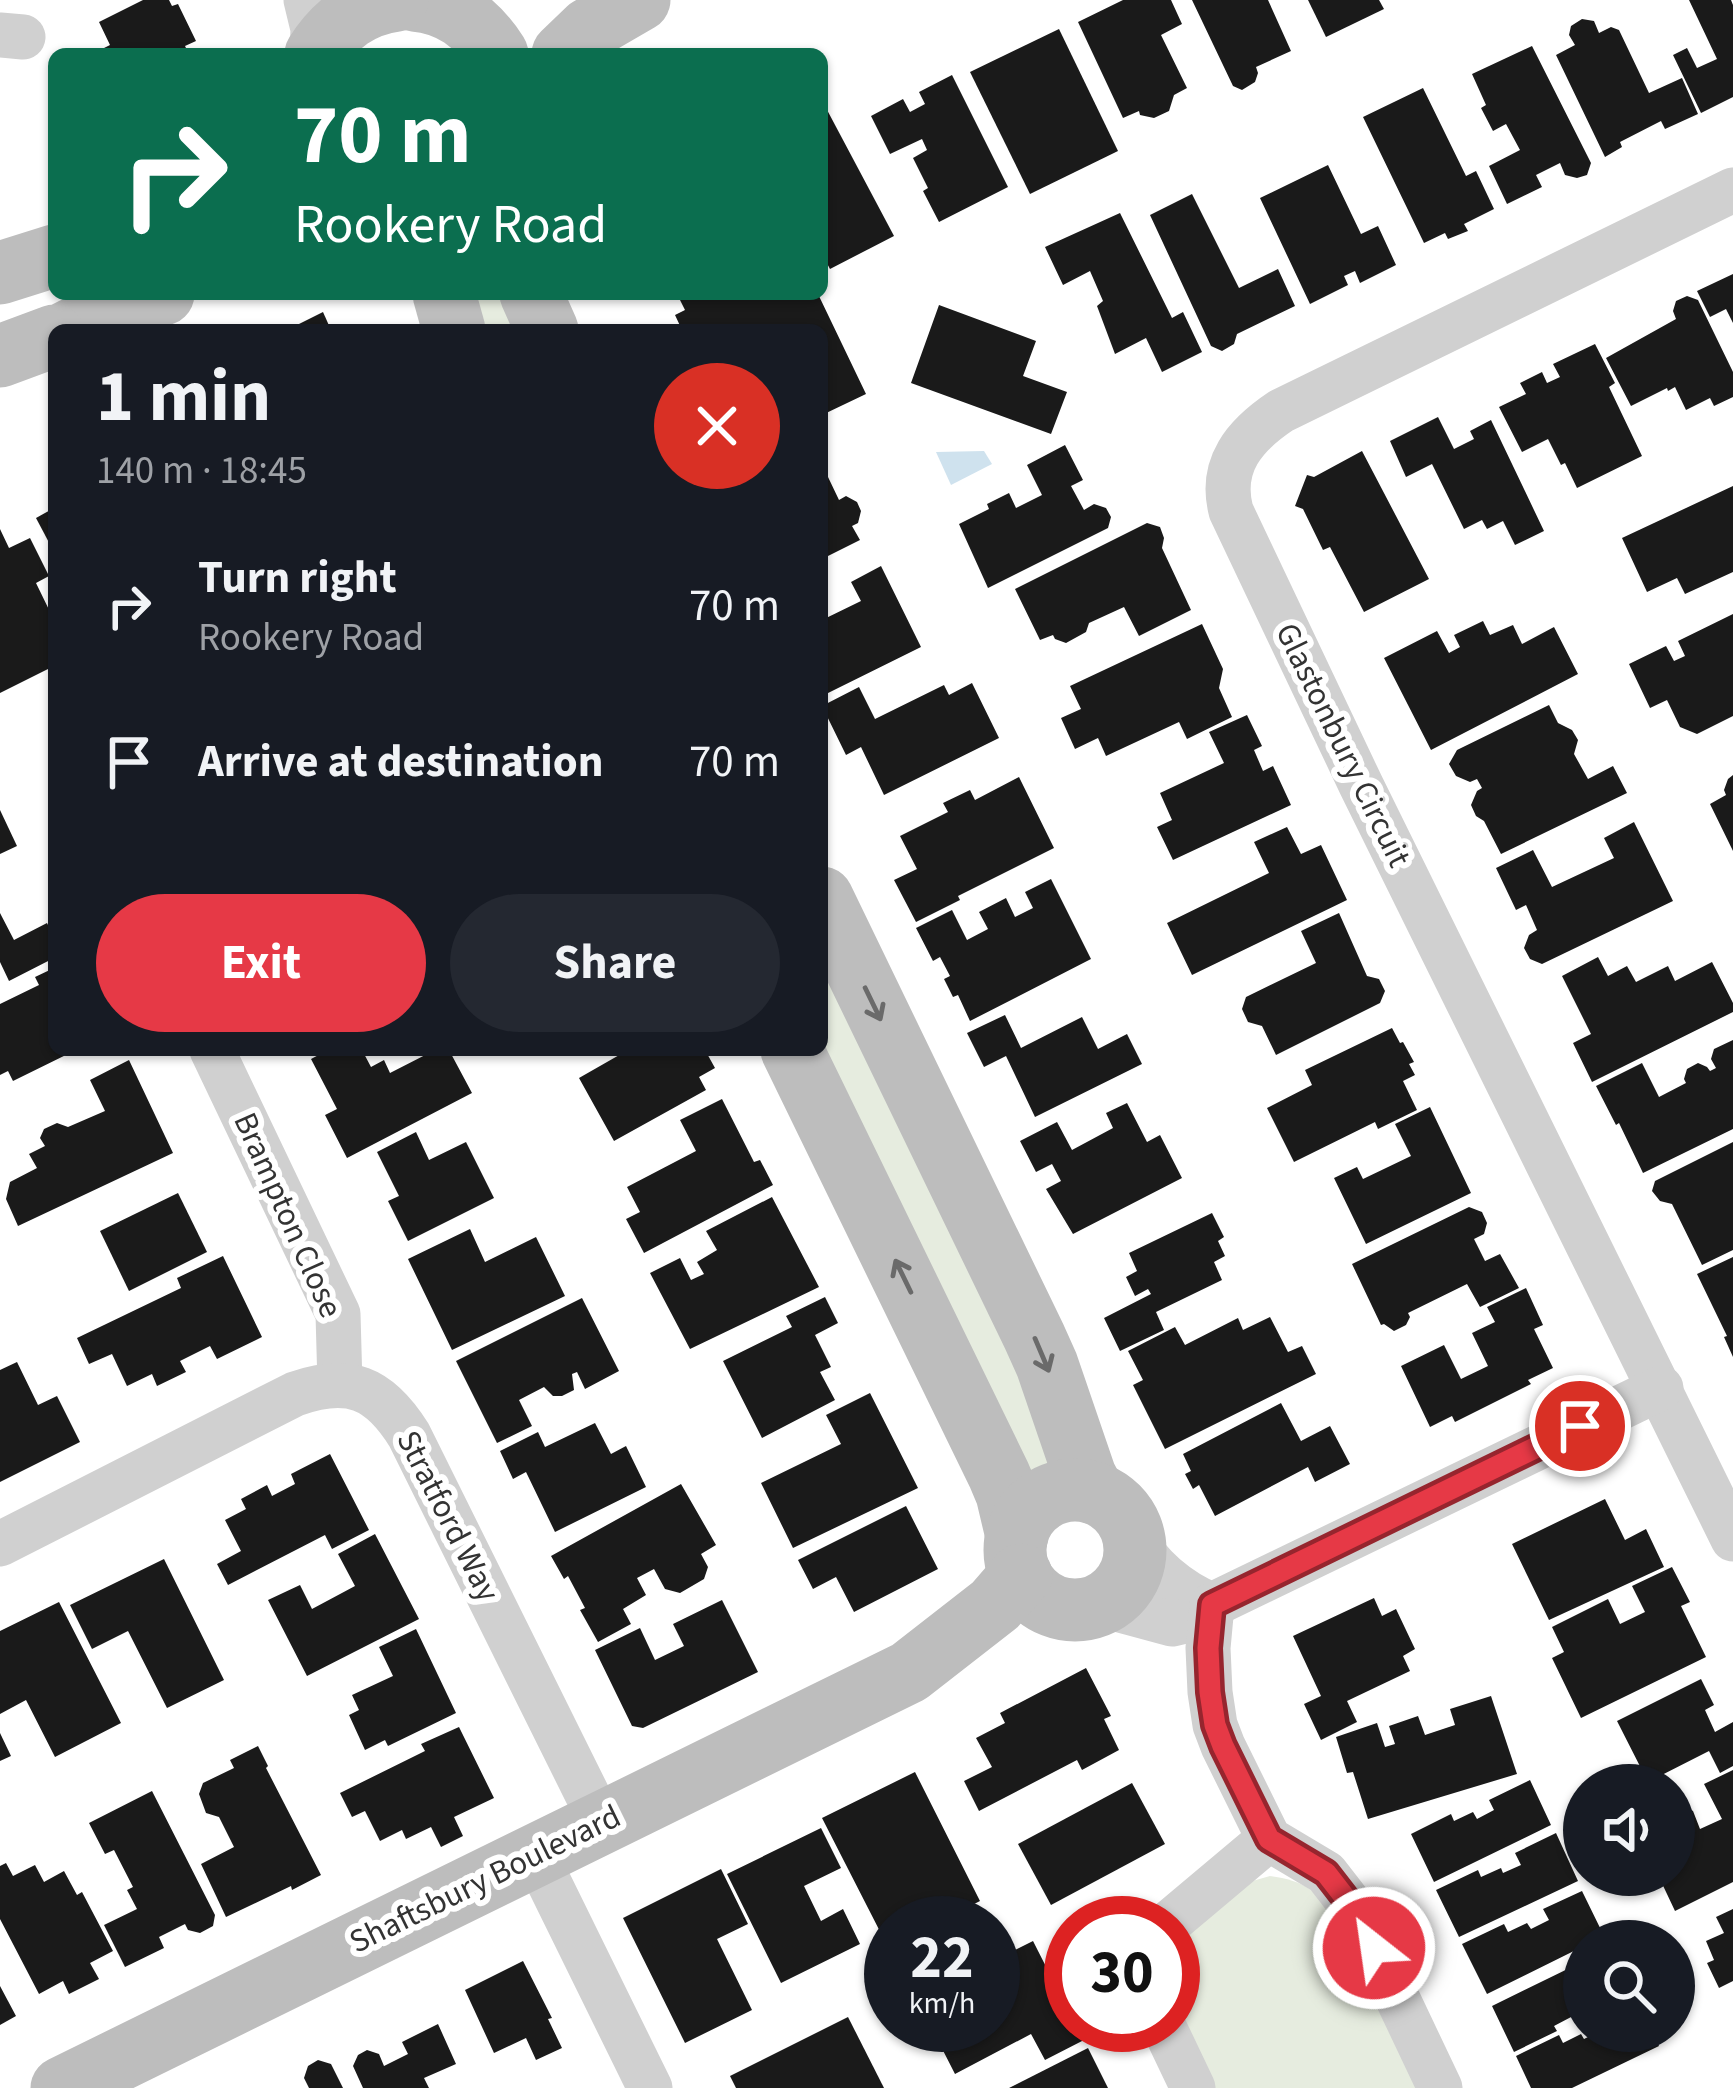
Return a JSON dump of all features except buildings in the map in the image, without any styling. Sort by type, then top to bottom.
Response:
[{"type":"street","points":[[306,0],[314,48]]},
{"type":"street","points":[[568,48],[589,29],[639,0]]},
{"type":"street","points":[[319,48],[340,23],[374,5],[431,2],[468,20],[492,48]]},
{"type":"street","name":"Glastonbury Circuit","points":[[1733,190],[1281,411],[1243,443],[1227,494],[1351,764],[1733,1539]]},
{"type":"street","points":[[0,273],[48,258]]},
{"type":"street","points":[[86,324],[148,300]]},
{"type":"street","points":[[0,356],[48,338]]},
{"type":"street","points":[[828,910],[1034,1336],[1085,1476],[1166,1576],[1212,1605]]},
{"type":"street","name":"Brampton Close","points":[[215,1056],[338,1314],[340,1385]]},
{"type":"street","points":[[796,1056],[1051,1581],[1172,1624],[1193,1619],[1212,1605],[1660,1388]]},
{"type":"street","points":[[0,1544],[295,1394],[340,1385]]},
{"type":"street","name":"Stratford Way","points":[[340,1385],[384,1400],[409,1435],[601,1822]]},
{"type":"street","points":[[1069,1491],[1113,1513],[1135,1553],[1128,1578],[1115,1594],[1051,1581],[1029,1513],[1049,1496],[1069,1491]]},
{"type":"street","name":"Shaftsbury Boulevard","points":[[62,2088],[909,1672],[995,1605],[1051,1581]]},
{"type":"street","points":[[1212,1605],[1208,1648],[1215,1725],[1269,1839],[1326,1873],[1357,1913],[1440,2088]]},
{"type":"street","points":[[1198,1896],[1269,1839]]},
{"type":"street","points":[[535,1854],[650,2088]]},
{"type":"street","points":[[1176,2052],[1193,2088]]},
{"type":"shaded area","points":[[470,300],[513,300],[524,324],[476,324]]},
{"type":"shaded area","points":[[828,952],[1025,1359],[1057,1473],[1025,1486],[825,1056]]},
{"type":"shaded area","points":[[1270,1876],[1292,1881],[1322,1900],[1336,1917],[1419,2088],[1210,2088],[1193,2052],[1200,2052],[1200,1923],[1249,1882]]},
{"type":"water","points":[[984,451],[992,464],[951,485],[936,452]]},
{"type":"route","points":[[1374,1948],[1357,1913],[1326,1873],[1269,1839],[1223,1746],[1210,1692],[1212,1605],[1580,1426]]}]
